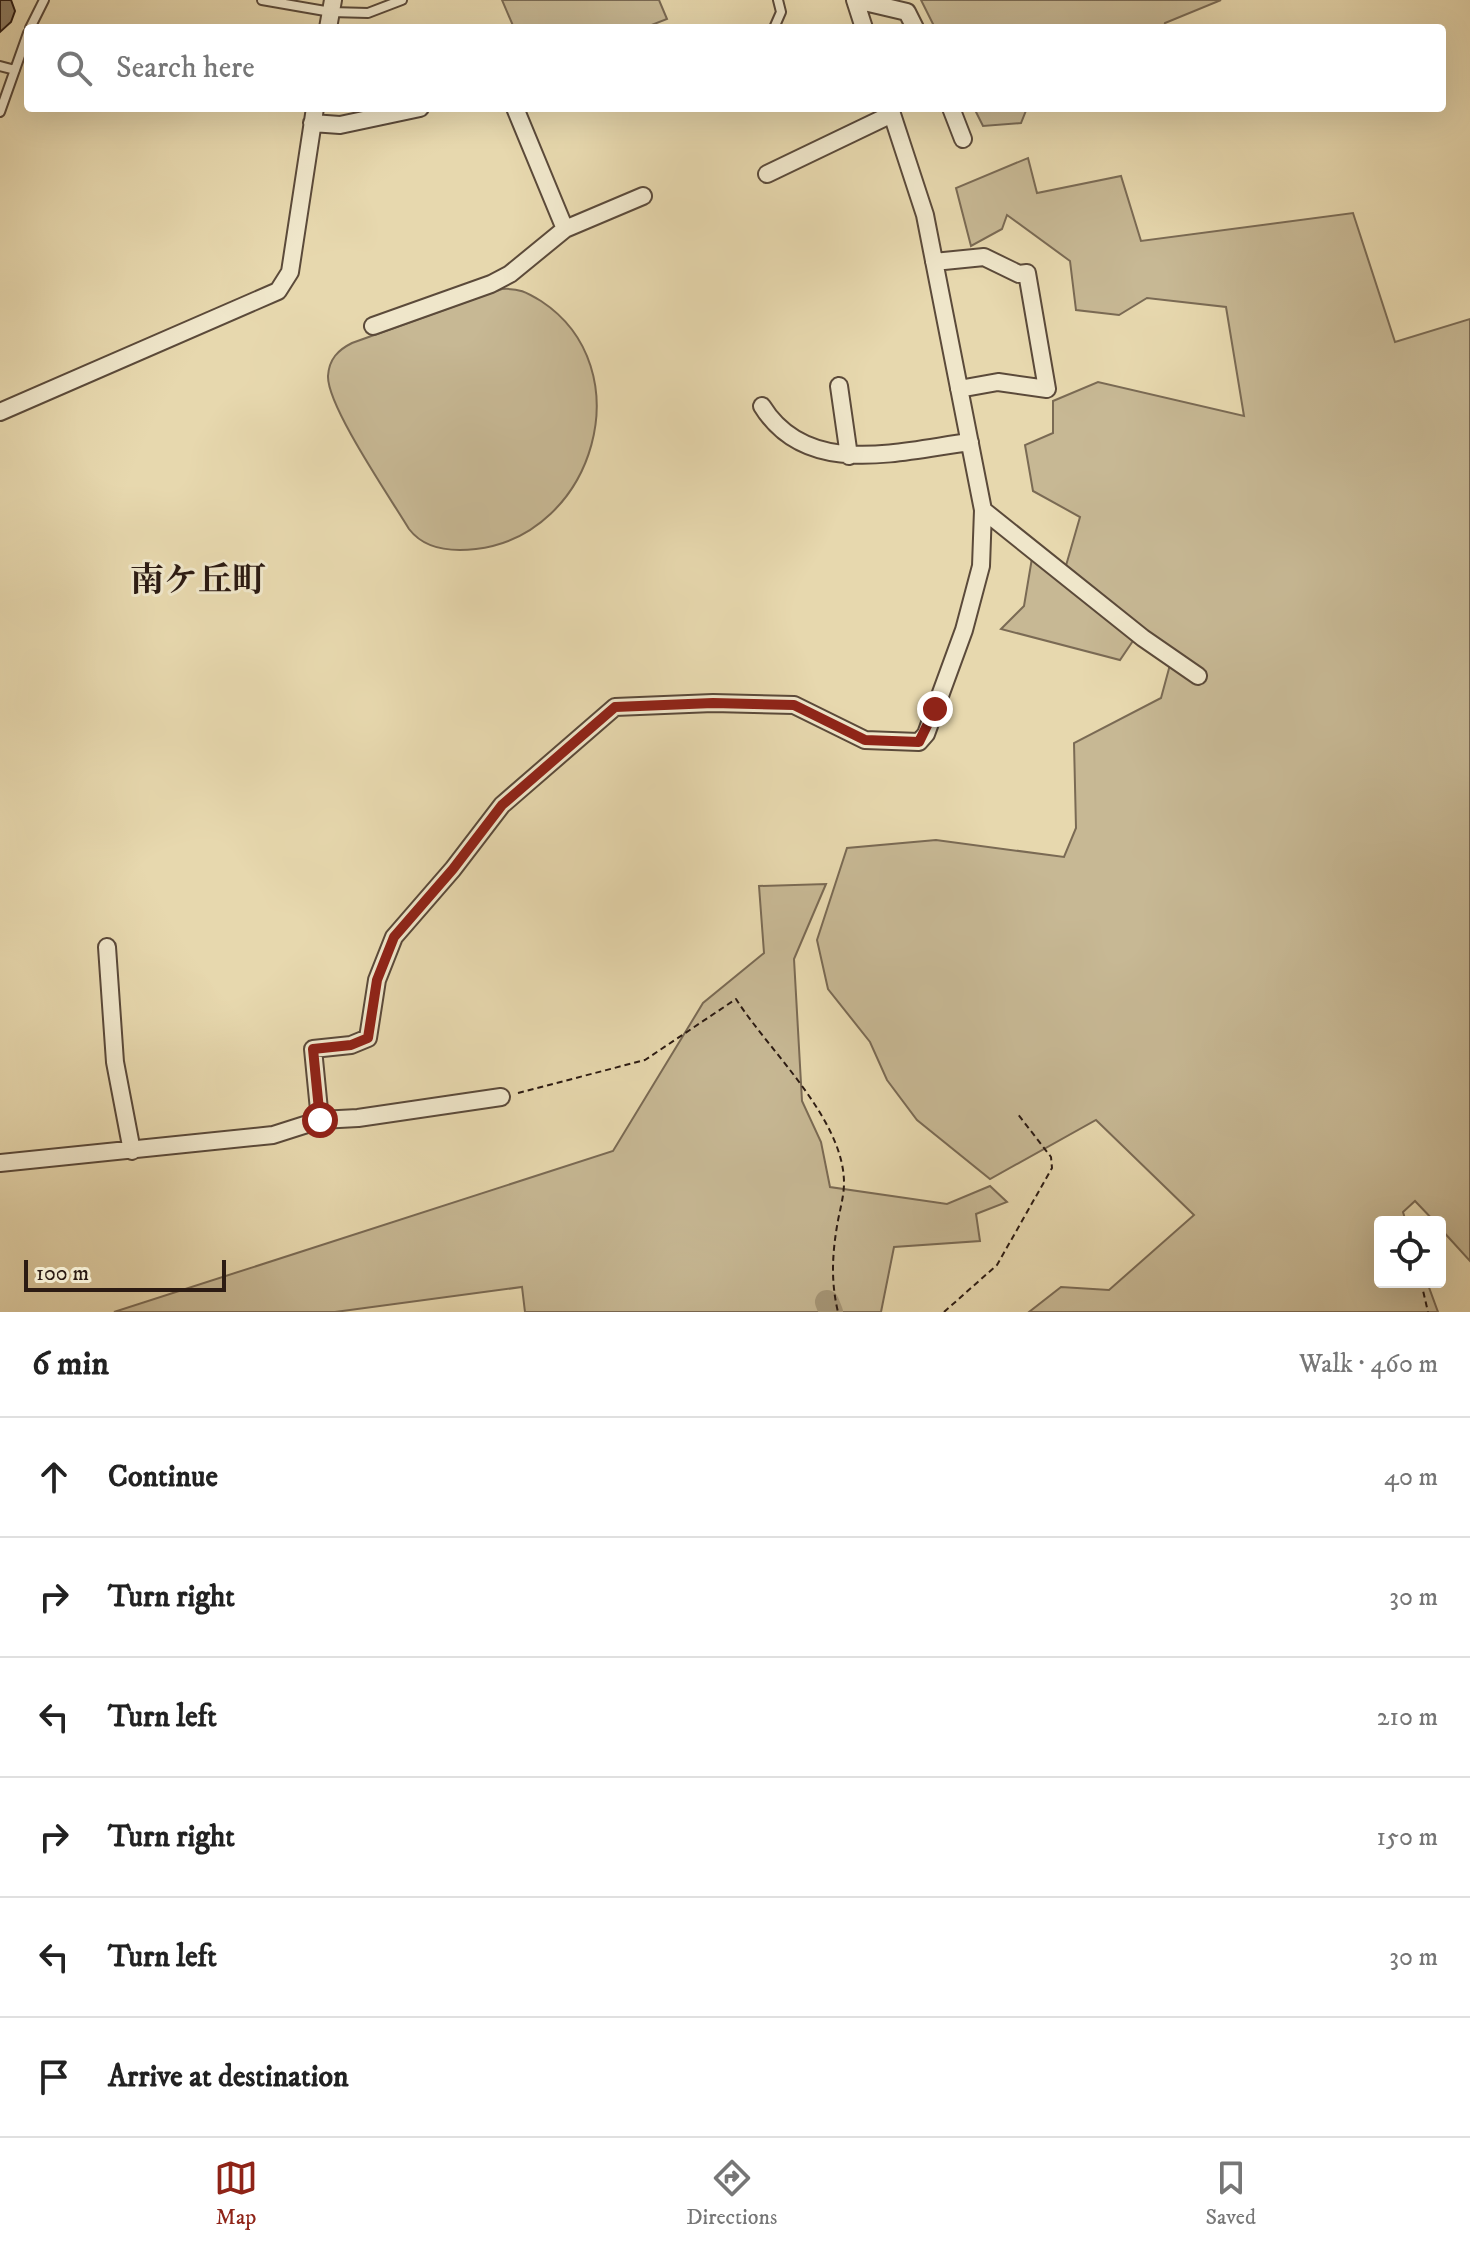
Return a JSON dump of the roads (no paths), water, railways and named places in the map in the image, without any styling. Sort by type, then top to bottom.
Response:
[{"type":"street","points":[[863,24],[856,0],[907,12],[913,24]]},
{"type":"street","points":[[0,412],[278,291],[290,272],[313,116],[355,123],[403,112]]},
{"type":"street","points":[[517,112],[565,229]]},
{"type":"street","points":[[767,174],[889,112]]},
{"type":"street","points":[[320,1120],[313,1049],[351,1045],[368,1038],[377,980],[394,937],[453,869],[502,805],[615,707],[713,703],[794,705],[865,740],[919,742],[926,734],[964,630],[981,566],[983,510],[925,215],[891,112]]},
{"type":"street","points":[[953,112],[963,139]]},
{"type":"street","points":[[373,326],[491,284],[510,274],[565,229],[643,196]]},
{"type":"street","points":[[934,262],[984,257],[1019,274],[1027,273],[1047,389],[998,382],[959,389]]},
{"type":"street","points":[[839,386],[849,456]]},
{"type":"street","points":[[762,406],[772,423],[825,454],[849,456],[970,442]]},
{"type":"street","points":[[983,510],[1143,638],[1198,676]]},
{"type":"street","points":[[107,947],[115,1062],[132,1151]]},
{"type":"street","points":[[0,1163],[273,1135],[320,1120],[358,1118],[501,1097]]},
{"type":"lane","points":[[32,24],[44,0]]},
{"type":"lane","points":[[262,0],[331,13],[368,13],[402,0]]},
{"type":"lane","points":[[776,24],[781,12],[778,0]]},
{"type":"lane","points":[[0,112],[24,44]]},
{"type":"lane","points":[[0,66],[15,70]]},
{"type":"lane","points":[[0,84],[10,82]]},
{"type":"waterway","points":[[827,1302],[831,1312]]},
{"type":"district","name":"南ケ丘町","points":[[198,581]]}]
